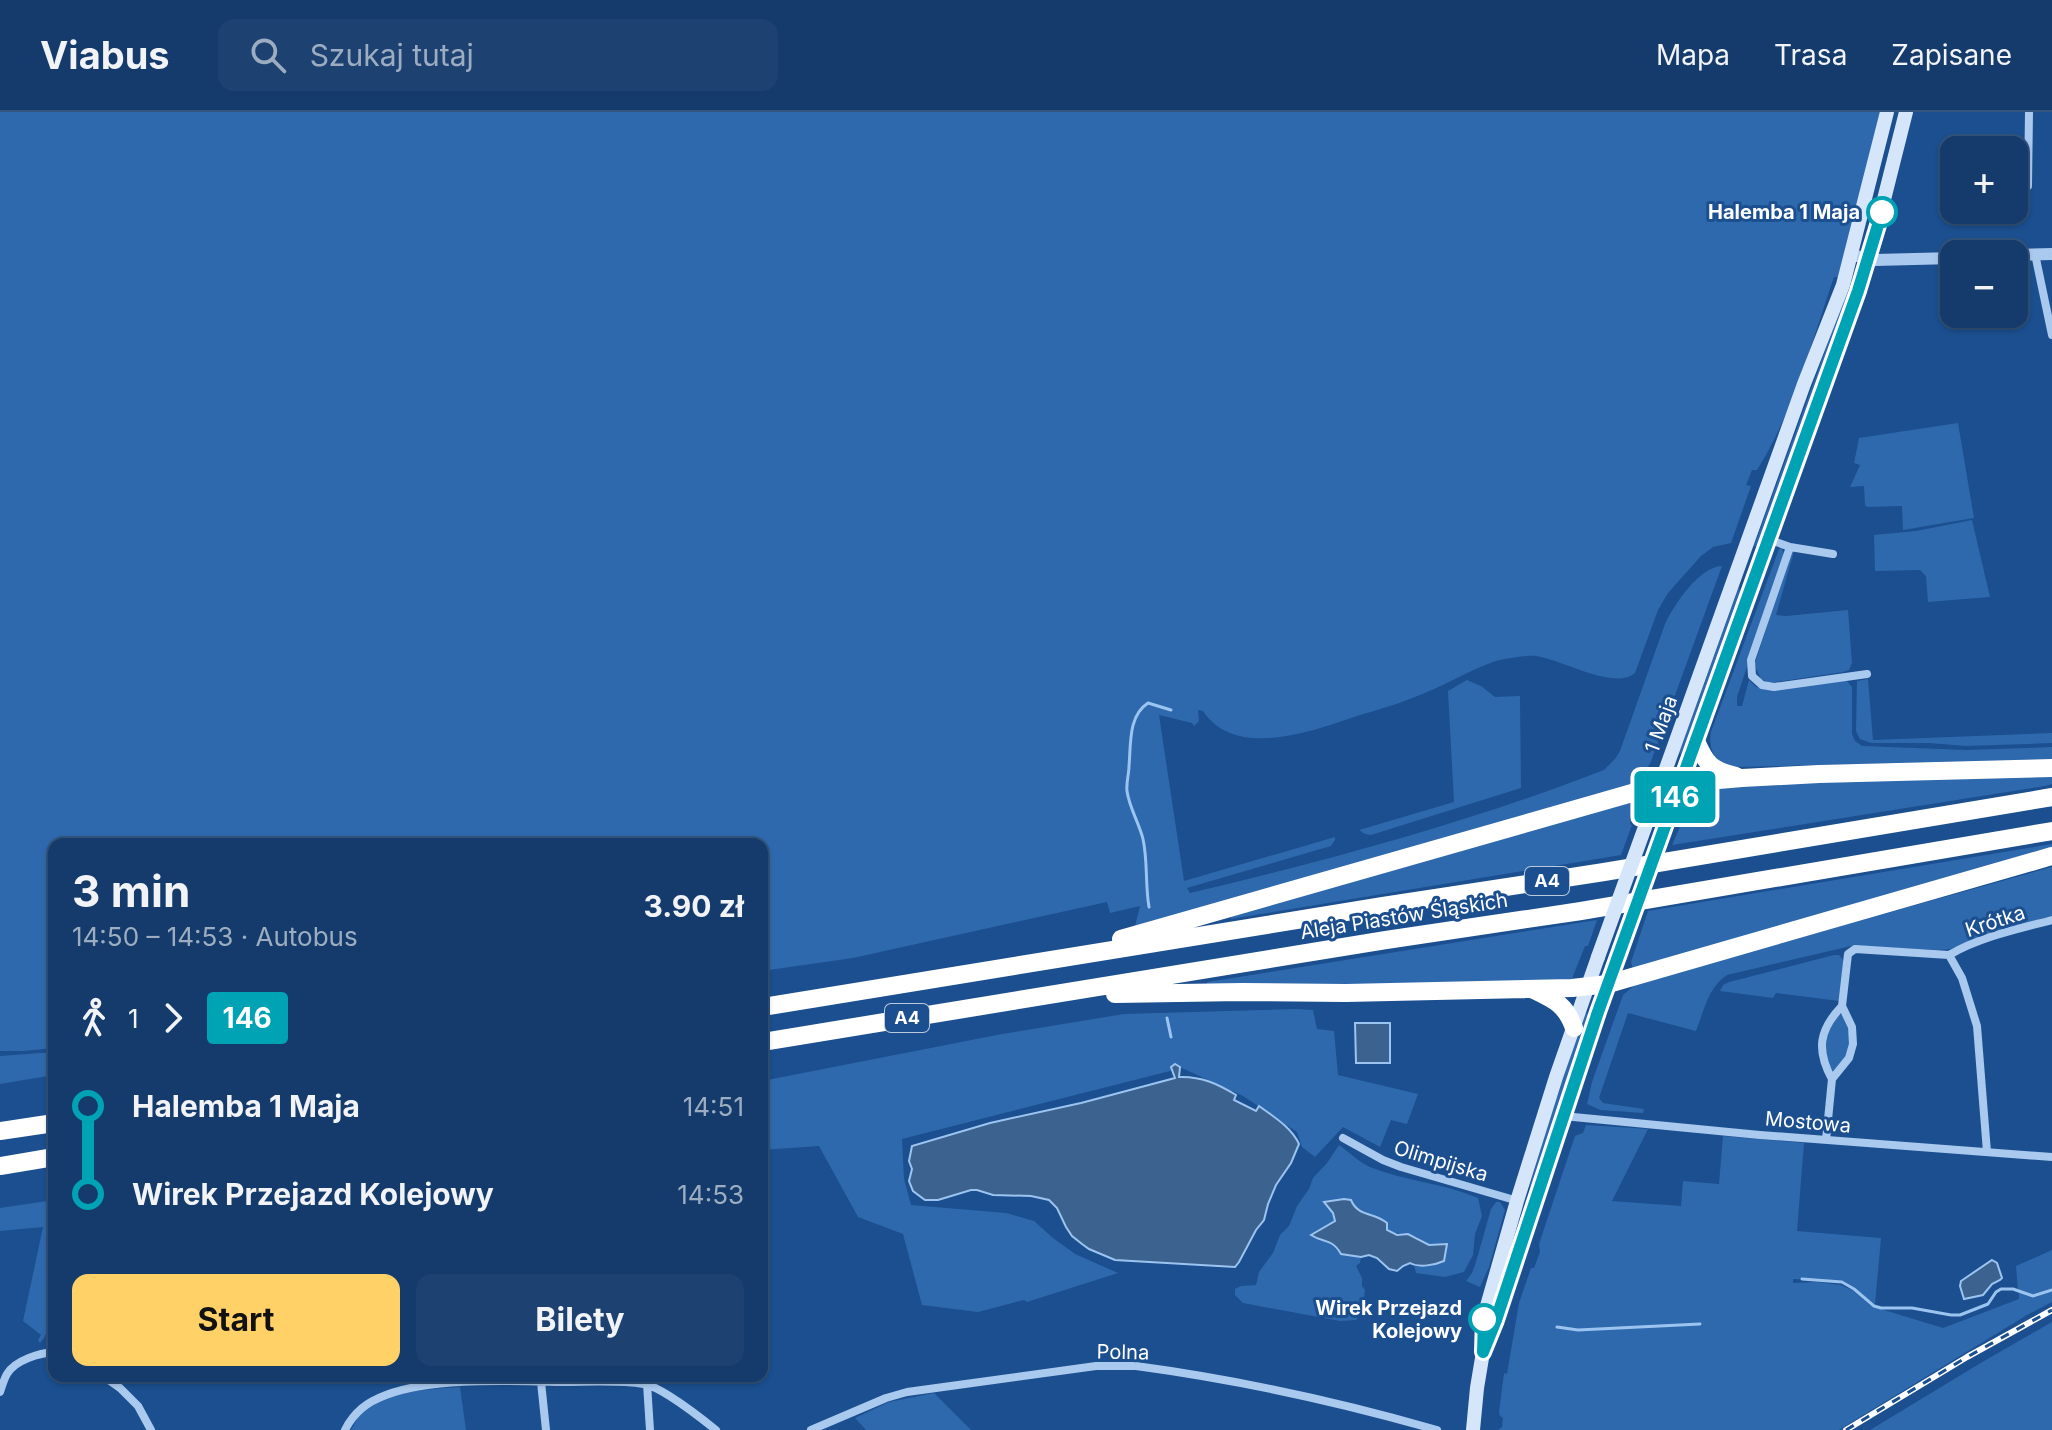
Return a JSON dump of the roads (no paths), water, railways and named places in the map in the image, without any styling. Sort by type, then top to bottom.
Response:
[{"type":"highway","points":[[1696,741],[1708,764],[1719,772],[1742,778]]},
{"type":"highway","points":[[1041,962],[1660,785],[1742,778],[2052,768]]},
{"type":"highway","name":"Aleja Piastów Śląskich","points":[[768,1006],[2052,797]]},
{"type":"highway","name":"Aleja Piastów Śląskich","points":[[768,1041],[2052,831]]},
{"type":"highway","points":[[1052,995],[1587,987],[1608,984],[2052,856]]},
{"type":"highway","points":[[1532,989],[1559,1003],[1569,1015],[1574,1028]]},
{"type":"highway","points":[[0,1131],[48,1124]]},
{"type":"highway","points":[[0,1166],[48,1158]]},
{"type":"main road","name":"1 Maja","points":[[1473,1430],[1485,1313],[1517,1201],[1587,987],[1804,384],[1843,285],[1887,112]]},
{"type":"main road","name":"1 Maja","points":[[1483,1352],[1608,984],[1869,259],[1906,112]]},
{"type":"street","points":[[2028,186],[2029,112]]},
{"type":"street","points":[[2028,254],[2052,254]]},
{"type":"street","points":[[2035,254],[2052,335]]},
{"type":"street","points":[[1852,255],[1869,259],[1940,259]]},
{"type":"street","points":[[1768,539],[1790,547],[1833,554]]},
{"type":"street","points":[[1790,547],[1751,660],[1752,676],[1762,685],[1774,687],[1867,674]]},
{"type":"street","name":"Krótka","points":[[1949,955],[2011,931],[2052,920]]},
{"type":"street","points":[[1826,1140],[1832,1079],[1823,1061],[1821,1045],[1825,1028],[1842,1006],[1848,954],[1855,949],[1949,955],[1962,978],[1977,1026],[1987,1152]]},
{"type":"street","points":[[1832,1079],[1849,1058],[1853,1044],[1852,1027],[1842,1006]]},
{"type":"street","name":"Mostowa","points":[[1562,1116],[2052,1157]]},
{"type":"street","name":"Olimpijska","points":[[1343,1138],[1401,1167],[1533,1204]]},
{"type":"street","points":[[0,1392],[12,1368],[48,1353]]},
{"type":"street","name":"Polna","points":[[811,1430],[907,1392],[1096,1366],[1136,1366],[1303,1394],[1437,1430]]},
{"type":"street","points":[[112,1382],[138,1406],[151,1430]]},
{"type":"street","points":[[345,1430],[357,1411],[387,1394],[452,1382]]},
{"type":"street","points":[[546,1430],[541,1382],[647,1384],[671,1397],[711,1428]]},
{"type":"street","points":[[647,1384],[650,1430]]},
{"type":"waterway","points":[[1149,907],[1143,839],[1127,791],[1131,740],[1137,715],[1148,703],[1171,710]]},
{"type":"waterway","points":[[1167,1018],[1171,1037]]},
{"type":"waterway","points":[[1802,1279],[1842,1282],[1881,1308],[1912,1308],[1951,1315],[1960,1315],[1988,1304],[2001,1289],[2013,1289],[2033,1296],[2052,1290]]},
{"type":"waterway","points":[[1557,1327],[1578,1330],[1700,1324]]},
{"type":"railway","points":[[1846,1430],[2052,1310]]},
{"type":"place","name":"Halemba 1 Maja","points":[[1882,212]]},
{"type":"place","name":"Wirek Przejazd Kolejowy","points":[[1484,1319]]}]
